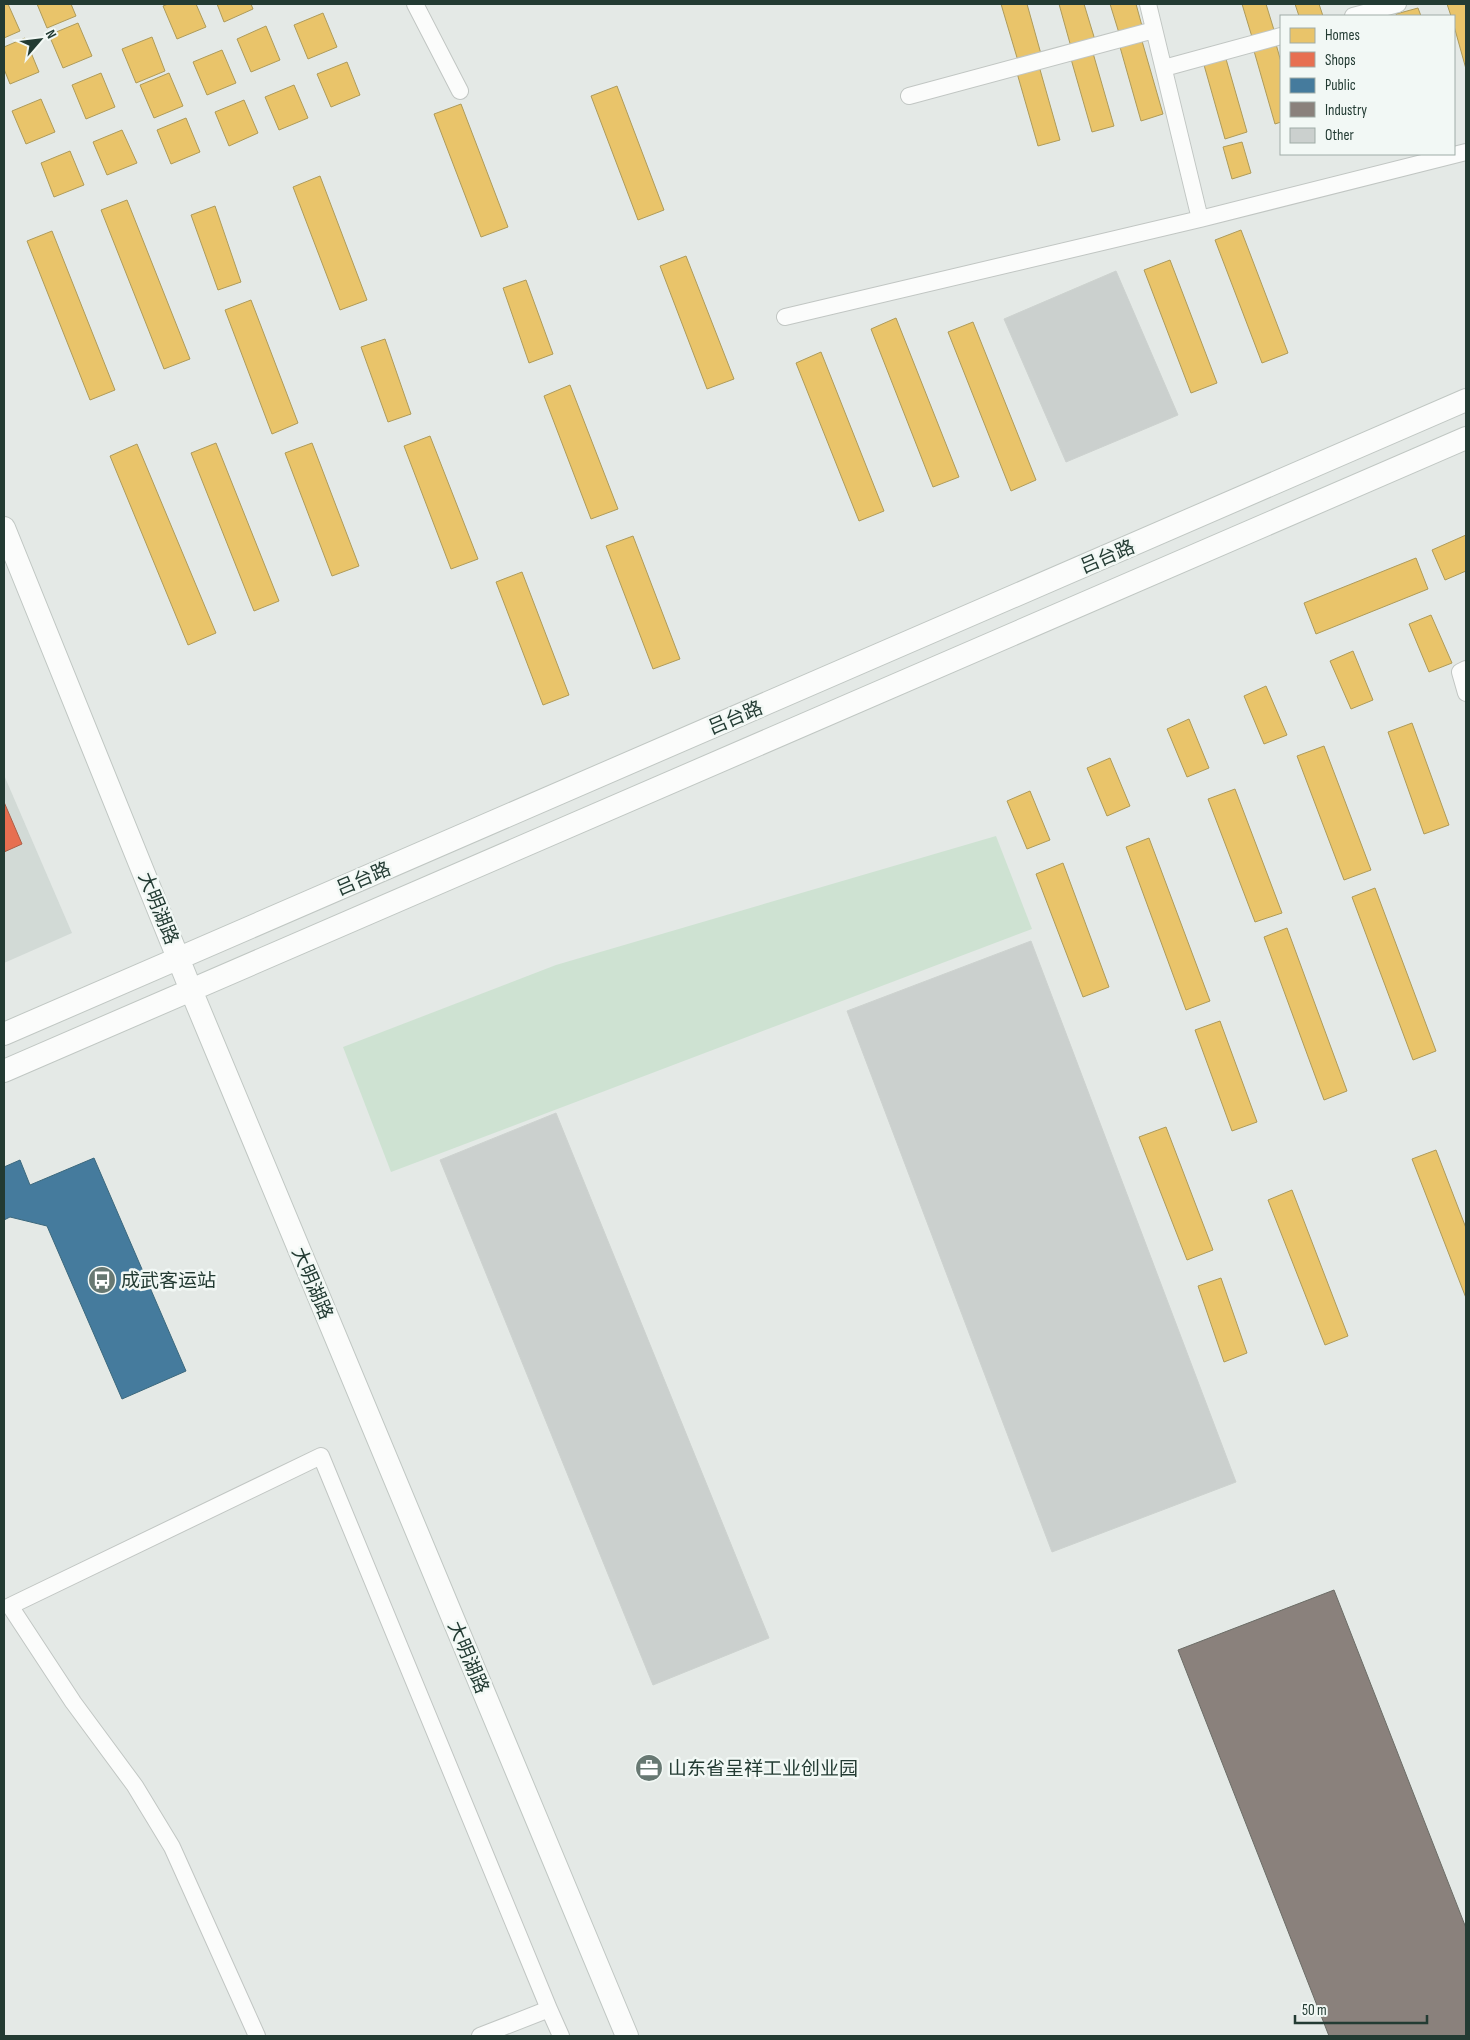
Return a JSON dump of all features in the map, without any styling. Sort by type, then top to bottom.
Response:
[{"type":"main road","name":"吕台路","points":[[4,1034],[1466,400]]},
{"type":"main road","name":"吕台路","points":[[4,1071],[1466,438]]},
{"type":"main road","name":"大明湖路","points":[[4,528],[180,958],[191,990],[627,2036]]},
{"type":"street","points":[[415,4],[460,91]]},
{"type":"street","points":[[1148,4],[1200,219]]},
{"type":"street","points":[[1357,15],[1398,4]]},
{"type":"street","points":[[909,96],[1154,30]]},
{"type":"street","points":[[1164,68],[1280,36]]},
{"type":"street","points":[[785,317],[1200,219],[1454,155]]},
{"type":"street","points":[[1466,669],[1460,672],[1466,693]]},
{"type":"street","points":[[257,2036],[172,1847],[135,1786],[73,1702],[7,1607],[321,1456],[561,2036]]},
{"type":"street","points":[[480,2036],[549,2008]]},
{"type":"shaded area","points":[[4,775],[72,933],[4,963]]},
{"type":"green space","points":[[996,836],[1032,929],[391,1172],[343,1047],[556,965]]},
{"type":"building: Homes","points":[[4,4],[8,4],[20,31],[4,38]]},
{"type":"building: Homes","points":[[37,4],[71,4],[76,16],[47,28]]},
{"type":"building: Homes","points":[[168,4],[196,4],[206,27],[177,39],[163,6]]},
{"type":"building: Homes","points":[[217,4],[251,4],[253,9],[224,22]]},
{"type":"building: Homes","points":[[1001,4],[1027,4],[1041,54],[1018,61]]},
{"type":"building: Homes","points":[[1059,4],[1084,4],[1095,40],[1071,47]]},
{"type":"building: Homes","points":[[1110,4],[1136,4],[1142,26],[1119,33]]},
{"type":"building: Homes","points":[[1242,4],[1266,4],[1274,30],[1252,37]]},
{"type":"building: Homes","points":[[1295,4],[1319,4],[1323,15],[1299,15]]},
{"type":"building: Homes","points":[[1447,4],[1466,4],[1466,69],[1455,30],[1455,15],[1451,15]]},
{"type":"building: Homes","points":[[1418,8],[1421,15],[1396,15]]},
{"type":"building: Homes","points":[[323,13],[337,47],[308,59],[294,25]]},
{"type":"building: Homes","points":[[78,23],[92,56],[63,68],[49,35]]},
{"type":"building: Homes","points":[[266,26],[280,60],[251,72],[237,39]]},
{"type":"building: Homes","points":[[152,37],[165,71],[136,83],[122,49]]},
{"type":"building: Homes","points":[[25,38],[39,72],[10,84],[4,69],[4,47]]},
{"type":"building: Homes","points":[[1142,41],[1163,114],[1141,121],[1120,47]]},
{"type":"building: Homes","points":[[1276,44],[1280,58],[1280,122],[1275,124],[1254,51]]},
{"type":"building: Homes","points":[[222,50],[236,83],[207,95],[193,62]]},
{"type":"building: Homes","points":[[1093,53],[1114,126],[1092,132],[1071,59]]},
{"type":"building: Homes","points":[[1226,59],[1247,132],[1225,139],[1204,65]]},
{"type":"building: Homes","points":[[347,62],[360,95],[331,107],[317,74]]},
{"type":"building: Homes","points":[[1039,66],[1060,140],[1038,146],[1017,73]]},
{"type":"building: Homes","points":[[101,73],[115,107],[86,119],[72,85]]},
{"type":"building: Homes","points":[[169,73],[183,106],[154,118],[140,85]]},
{"type":"building: Homes","points":[[294,85],[308,118],[279,130],[265,97]]},
{"type":"building: Homes","points":[[617,86],[664,210],[638,220],[591,96]]},
{"type":"building: Homes","points":[[41,99],[55,132],[26,144],[12,111]]},
{"type":"building: Homes","points":[[244,100],[258,133],[229,146],[215,112]]},
{"type":"building: Homes","points":[[461,104],[508,227],[481,237],[434,114]]},
{"type":"building: Homes","points":[[186,118],[200,152],[171,164],[157,130]]},
{"type":"building: Homes","points":[[122,130],[137,163],[107,175],[93,142]]},
{"type":"building: Homes","points":[[1242,142],[1251,173],[1232,179],[1223,147]]},
{"type":"building: Homes","points":[[70,151],[84,185],[54,197],[41,163]]},
{"type":"building: Homes","points":[[320,176],[367,300],[340,310],[293,187]]},
{"type":"building: Homes","points":[[127,200],[190,359],[164,369],[101,210]]},
{"type":"building: Homes","points":[[215,206],[241,282],[218,290],[191,215]]},
{"type":"building: Homes","points":[[1241,230],[1288,353],[1262,363],[1215,240]]},
{"type":"building: Homes","points":[[52,231],[115,390],[90,400],[27,241]]},
{"type":"building: Homes","points":[[686,256],[734,379],[707,389],[660,266]]},
{"type":"building: Homes","points":[[1170,260],[1217,383],[1191,393],[1144,270]]},
{"type":"building: Homes","points":[[526,280],[553,354],[529,363],[503,288]]},
{"type":"building: Homes","points":[[251,300],[298,423],[272,434],[225,310]]},
{"type":"building: Homes","points":[[896,318],[959,477],[933,487],[871,329]]},
{"type":"building: Homes","points":[[973,322],[1036,480],[1011,491],[948,332]]},
{"type":"building: Homes","points":[[385,339],[411,414],[388,422],[361,347]]},
{"type":"building: Homes","points":[[821,352],[884,511],[859,521],[796,363]]},
{"type":"building: Homes","points":[[570,385],[618,509],[591,519],[544,396]]},
{"type":"building: Homes","points":[[430,436],[478,559],[451,569],[404,446]]},
{"type":"building: Homes","points":[[216,443],[279,601],[254,611],[191,453]]},
{"type":"building: Homes","points":[[312,443],[359,566],[332,576],[285,453]]},
{"type":"building: Homes","points":[[137,444],[216,633],[188,645],[110,456]]},
{"type":"building: Homes","points":[[1466,535],[1466,571],[1445,580],[1432,550]]},
{"type":"building: Homes","points":[[633,536],[680,659],[653,669],[606,546]]},
{"type":"building: Homes","points":[[1416,558],[1428,589],[1316,634],[1304,603]]},
{"type":"building: Homes","points":[[522,572],[569,695],[543,705],[496,582]]},
{"type":"building: Homes","points":[[1431,615],[1452,663],[1429,672],[1409,624]]},
{"type":"building: Homes","points":[[1353,651],[1373,700],[1351,709],[1330,661]]},
{"type":"building: Homes","points":[[1266,686],[1287,735],[1264,744],[1244,696]]},
{"type":"building: Homes","points":[[1189,719],[1209,768],[1187,777],[1167,729]]},
{"type":"building: Homes","points":[[1412,723],[1449,825],[1424,834],[1388,732]]},
{"type":"building: Homes","points":[[1324,746],[1371,870],[1344,880],[1297,756]]},
{"type":"building: Homes","points":[[1110,758],[1130,806],[1107,816],[1087,768]]},
{"type":"building: Homes","points":[[1235,789],[1282,913],[1255,922],[1208,799]]},
{"type":"building: Homes","points":[[1030,791],[1050,840],[1027,849],[1007,801]]},
{"type":"building: Homes","points":[[1149,838],[1210,1001],[1186,1010],[1126,847]]},
{"type":"building: Homes","points":[[1063,863],[1109,987],[1083,997],[1036,874]]},
{"type":"building: Homes","points":[[1375,888],[1436,1051],[1413,1060],[1352,897]]},
{"type":"building: Homes","points":[[1287,928],[1347,1091],[1324,1100],[1264,937]]},
{"type":"building: Homes","points":[[1220,1021],[1257,1122],[1232,1131],[1195,1030]]},
{"type":"building: Homes","points":[[1166,1127],[1213,1250],[1187,1260],[1139,1137]]},
{"type":"building: Homes","points":[[1436,1150],[1466,1228],[1466,1298],[1412,1159]]},
{"type":"building: Homes","points":[[1292,1190],[1348,1336],[1325,1345],[1268,1200]]},
{"type":"building: Homes","points":[[1221,1278],[1247,1353],[1224,1362],[1198,1286]]},
{"type":"building: Shops","points":[[4,802],[22,844],[4,852]]},
{"type":"building: Public","points":[[94,1158],[186,1371],[122,1399],[47,1226],[10,1217],[4,1220],[4,1167],[20,1160],[30,1185]]},
{"type":"building: Industry","points":[[1334,1590],[1466,1928],[1466,2036],[1329,2036],[1178,1650]]},
{"type":"building: Other","points":[[1116,271],[1178,415],[1066,462],[1004,319]]},
{"type":"building: Other","points":[[1031,941],[1236,1482],[1052,1552],[847,1011]]},
{"type":"building: Other","points":[[556,1113],[769,1638],[653,1685],[440,1160]]},
{"type":"place","name":"成武客运站","points":[[102,1280]]},
{"type":"place","name":"山东省呈祥工业创业园","points":[[649,1768]]}]
